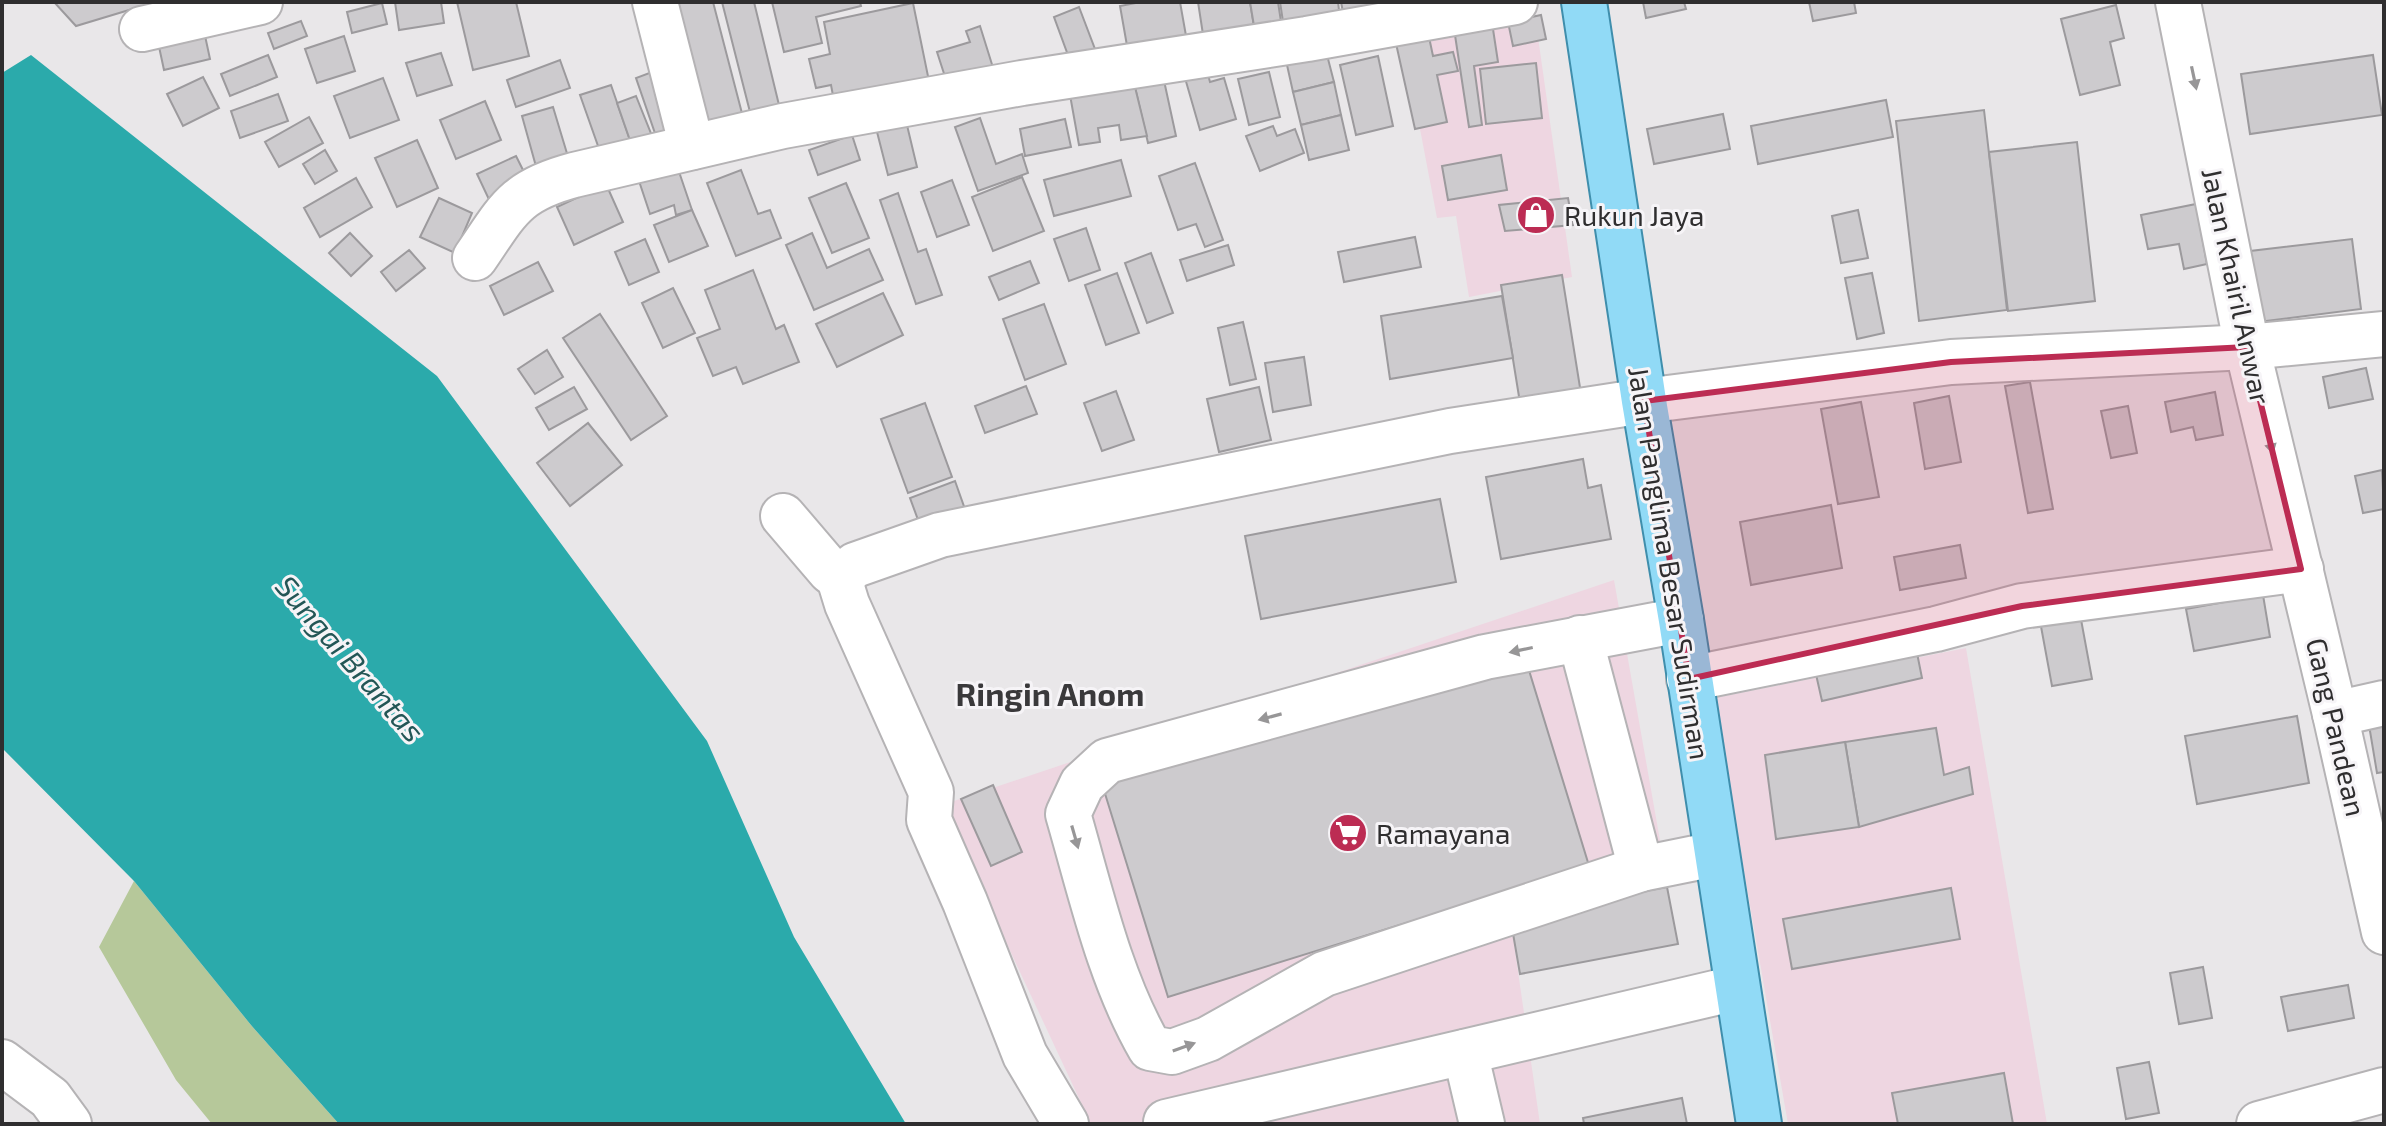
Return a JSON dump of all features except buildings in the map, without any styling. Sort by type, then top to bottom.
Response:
[{"type":"main road","name":"Jalan Panglima Besar Sudirman","points":[[1584,2],[1759,1124]]},
{"type":"street","points":[[142,29],[260,2]]},
{"type":"street","points":[[655,2],[692,147]]},
{"type":"street","points":[[475,258],[509,209],[532,190],[554,180],[783,126],[1022,83],[1307,39],[1515,2]]},
{"type":"street","name":"Jalan Khairil Anwar","points":[[2178,2],[2247,347],[2301,569]]},
{"type":"street","points":[[839,578],[855,565],[940,535],[1450,431],[1644,401],[1951,362],[2247,347],[2384,334]]},
{"type":"street","points":[[783,516],[839,578],[847,604],[931,792],[929,820],[1025,1055],[1059,1115]]},
{"type":"street","points":[[1689,679],[1936,629],[2022,606],[2301,569]]},
{"type":"street","name":"Gang Pandean","points":[[2301,569],[2384,932]]},
{"type":"street","points":[[1681,620],[1485,657],[1107,761],[1082,784],[1068,814],[1112,964],[1133,1018],[1150,1048],[1172,1052],[1208,1039],[1324,974],[1641,869],[1715,854]]},
{"type":"street","points":[[1580,638],[1641,869]]},
{"type":"street","points":[[2335,714],[2384,703]]},
{"type":"street","points":[[1166,1122],[1736,988]]},
{"type":"street","points":[[1465,1052],[1482,1124]]},
{"type":"street","points":[[2,1062],[50,1098],[69,1124]]},
{"type":"street","points":[[2259,1124],[2384,1090]]},
{"type":"highlighted area","points":[[2247,347],[2301,569],[2022,606],[1689,679],[1644,401],[1951,362]]},
{"type":"shaded area","points":[[1535,16],[1572,277],[1469,297],[1456,216],[1437,218],[1403,40]]},
{"type":"shaded area","points":[[1614,580],[1667,880],[1510,916],[1540,1124],[1091,1124],[942,805]]},
{"type":"shaded area","points":[[1966,648],[2047,1124],[1788,1124],[1714,698]]},
{"type":"green space","points":[[134,881],[251,1025],[339,1124],[212,1124],[176,1080],[99,947]]},
{"type":"water","name":"Sungai Brantas","points":[[31,55],[437,376],[707,741],[794,937],[906,1124],[339,1124],[251,1025],[134,881],[2,748],[2,73]]},
{"type":"place","name":"Rukun Jaya","points":[[1536,215]]},
{"type":"place","name":"Ramayana","points":[[1348,833]]},
{"type":"district","name":"Ringin Anom","points":[[1050,693]]}]
